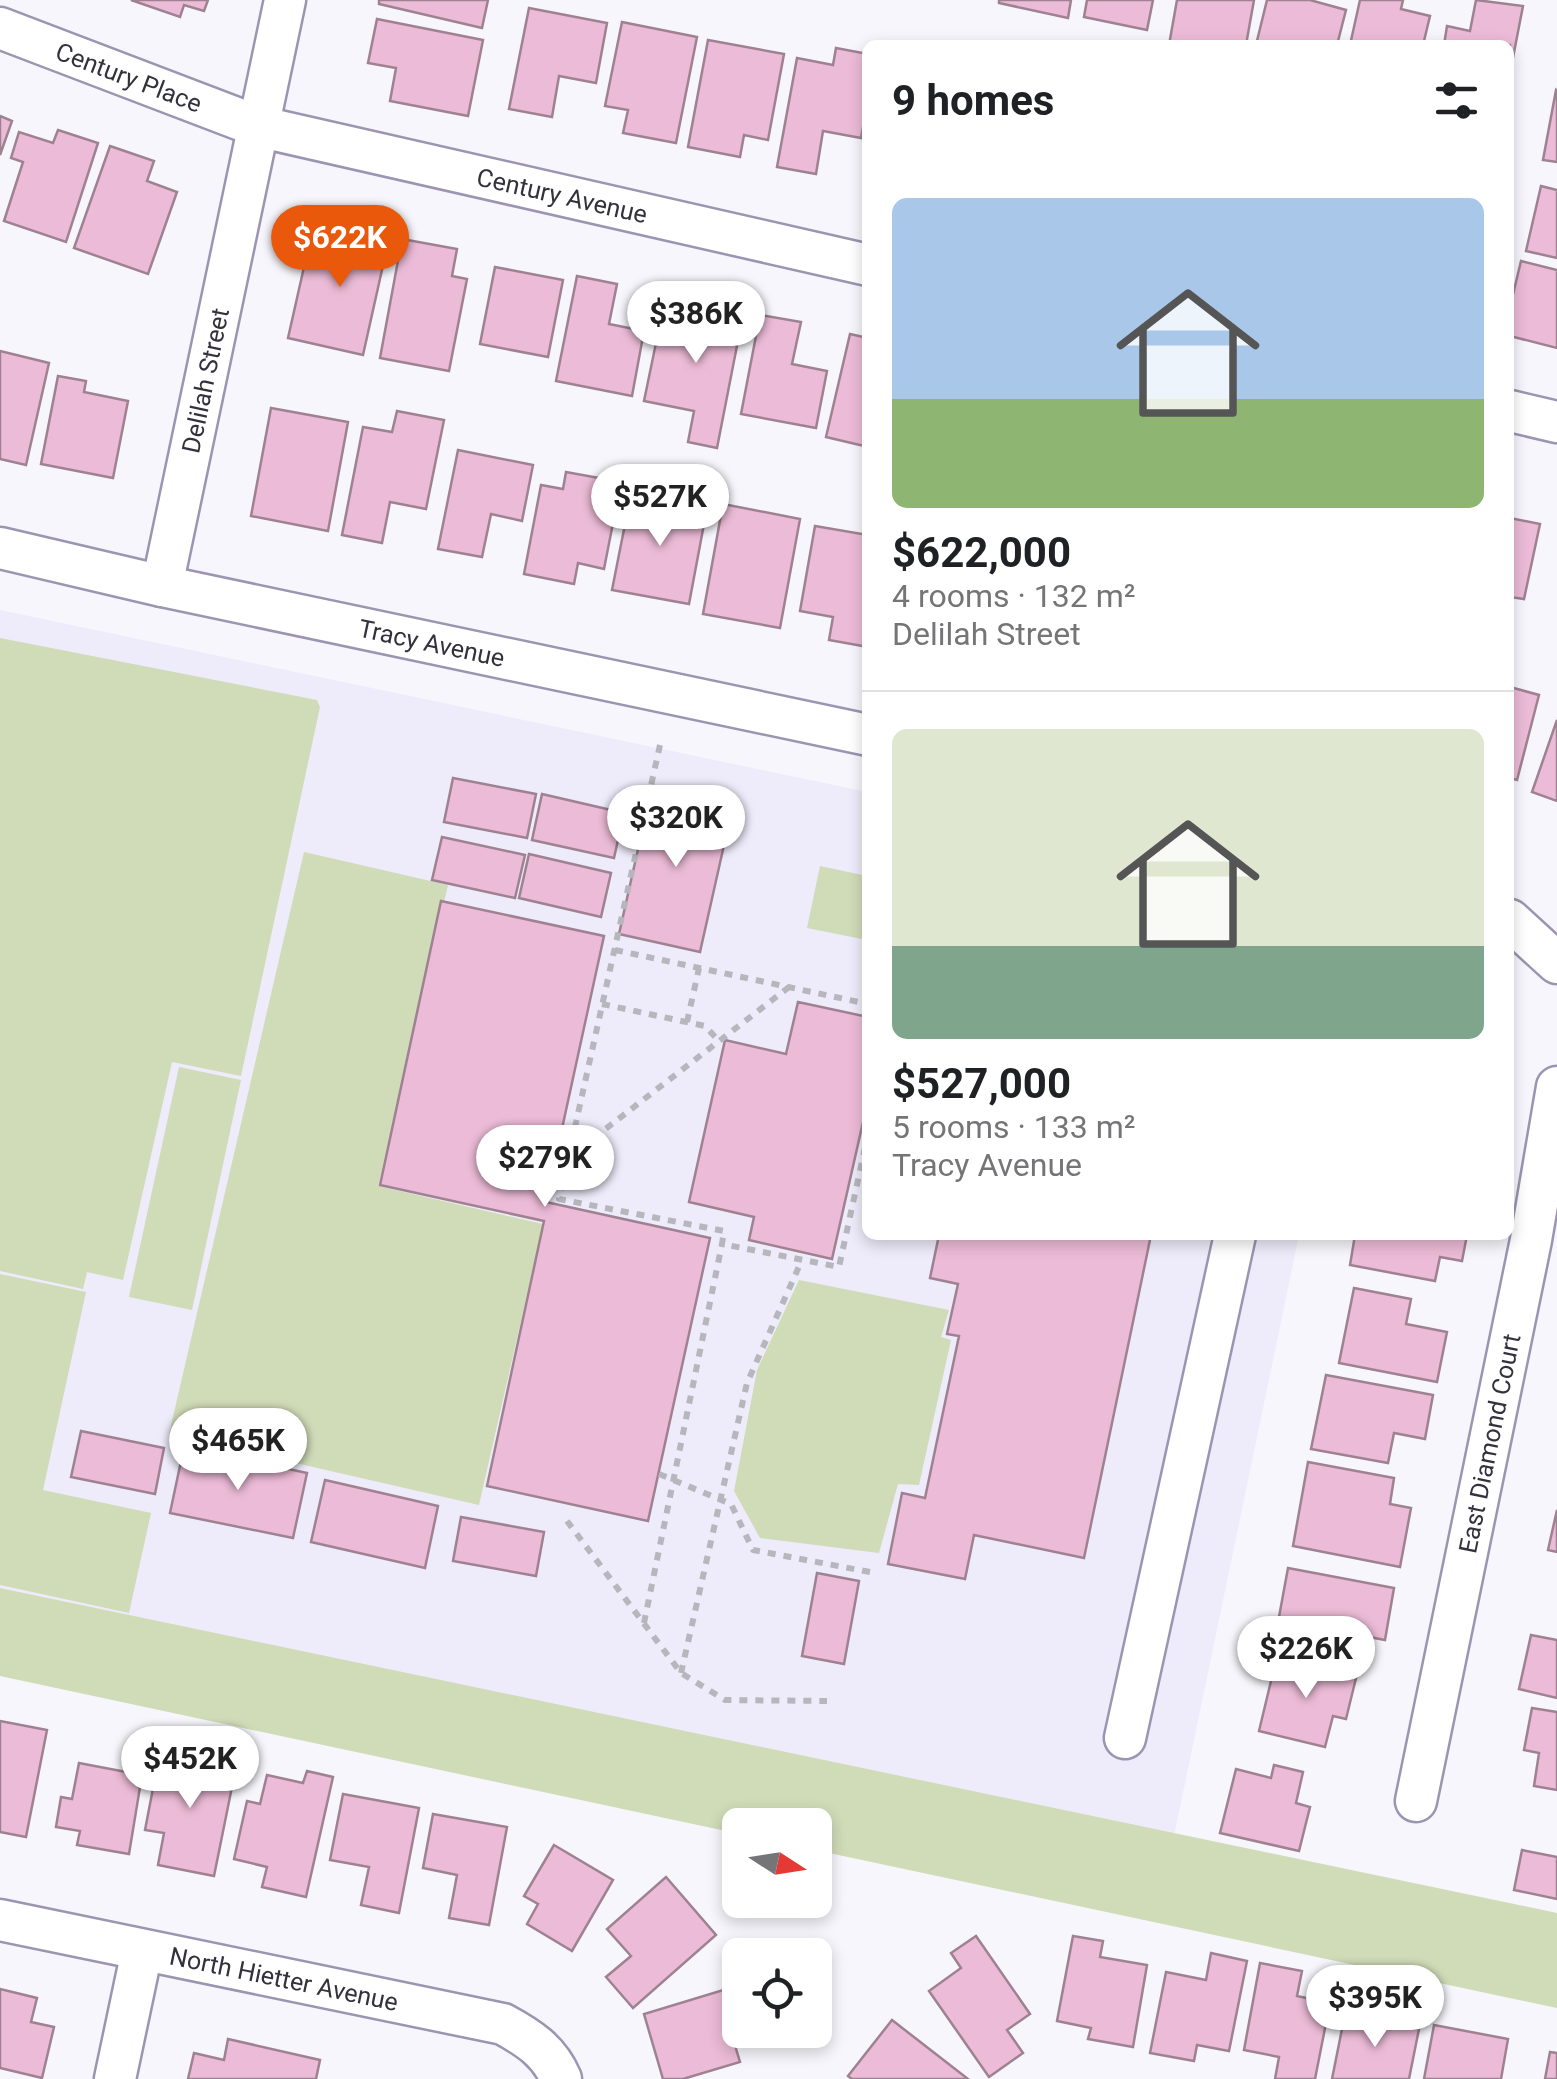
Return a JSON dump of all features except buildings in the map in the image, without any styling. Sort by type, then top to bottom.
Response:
[{"type":"street","name":"Delilah Street","points":[[162,586],[285,0]]},
{"type":"street","name":"Century Place","points":[[0,28],[257,126]]},
{"type":"street","name":"Century Avenue","points":[[257,126],[862,263]]},
{"type":"street","points":[[1514,412],[1557,422]]},
{"type":"street","name":"Tracy Avenue","points":[[0,548],[162,586],[862,734]]},
{"type":"street","points":[[1514,924],[1557,963]]},
{"type":"street","name":"East Diamond Court","points":[[1416,1801],[1527,1259],[1557,1087]]},
{"type":"street","points":[[1125,1738],[1235,1240]]},
{"type":"street","name":"North Hietter Avenue","points":[[0,1920],[503,2024],[532,2040],[557,2071]]},
{"type":"street","points":[[115,2079],[142,1950]]},
{"type":"path","points":[[644,1623],[724,1231],[559,1199],[660,745]]},
{"type":"path","points":[[614,950],[862,1003]]},
{"type":"path","points":[[687,1022],[699,968]]},
{"type":"path","points":[[568,1159],[789,988]]},
{"type":"path","points":[[602,1004],[705,1026],[719,1041]]},
{"type":"path","points":[[722,1244],[839,1268],[862,1161]]},
{"type":"path","points":[[681,1672],[747,1383],[760,1344],[801,1262]]},
{"type":"path","points":[[659,1474],[731,1504],[753,1550],[875,1572]]},
{"type":"path","points":[[566,1521],[681,1672],[726,1700],[827,1701]]},
{"type":"shaded area","points":[[0,610],[862,791],[862,1240],[1298,1240],[1174,1836],[0,1588]]},
{"type":"green space","points":[[0,638],[317,700],[320,707],[241,1076],[172,1062],[123,1280],[87,1272],[83,1289],[0,1271]]},
{"type":"green space","points":[[304,852],[448,885],[378,1186],[543,1224],[479,1505],[169,1434]]},
{"type":"green space","points":[[820,866],[862,875],[862,939],[807,928]]},
{"type":"green space","points":[[179,1067],[241,1080],[192,1310],[129,1297]]},
{"type":"green space","points":[[0,1274],[86,1292],[43,1490],[151,1513],[129,1613],[0,1585]]},
{"type":"green space","points":[[799,1280],[949,1310],[941,1337],[951,1340],[919,1485],[898,1484],[879,1553],[760,1538],[734,1491],[757,1370]]},
{"type":"green space","points":[[0,1588],[1557,1913],[1557,2008],[832,1854],[832,1808],[722,1808],[722,1830],[0,1676]]}]
